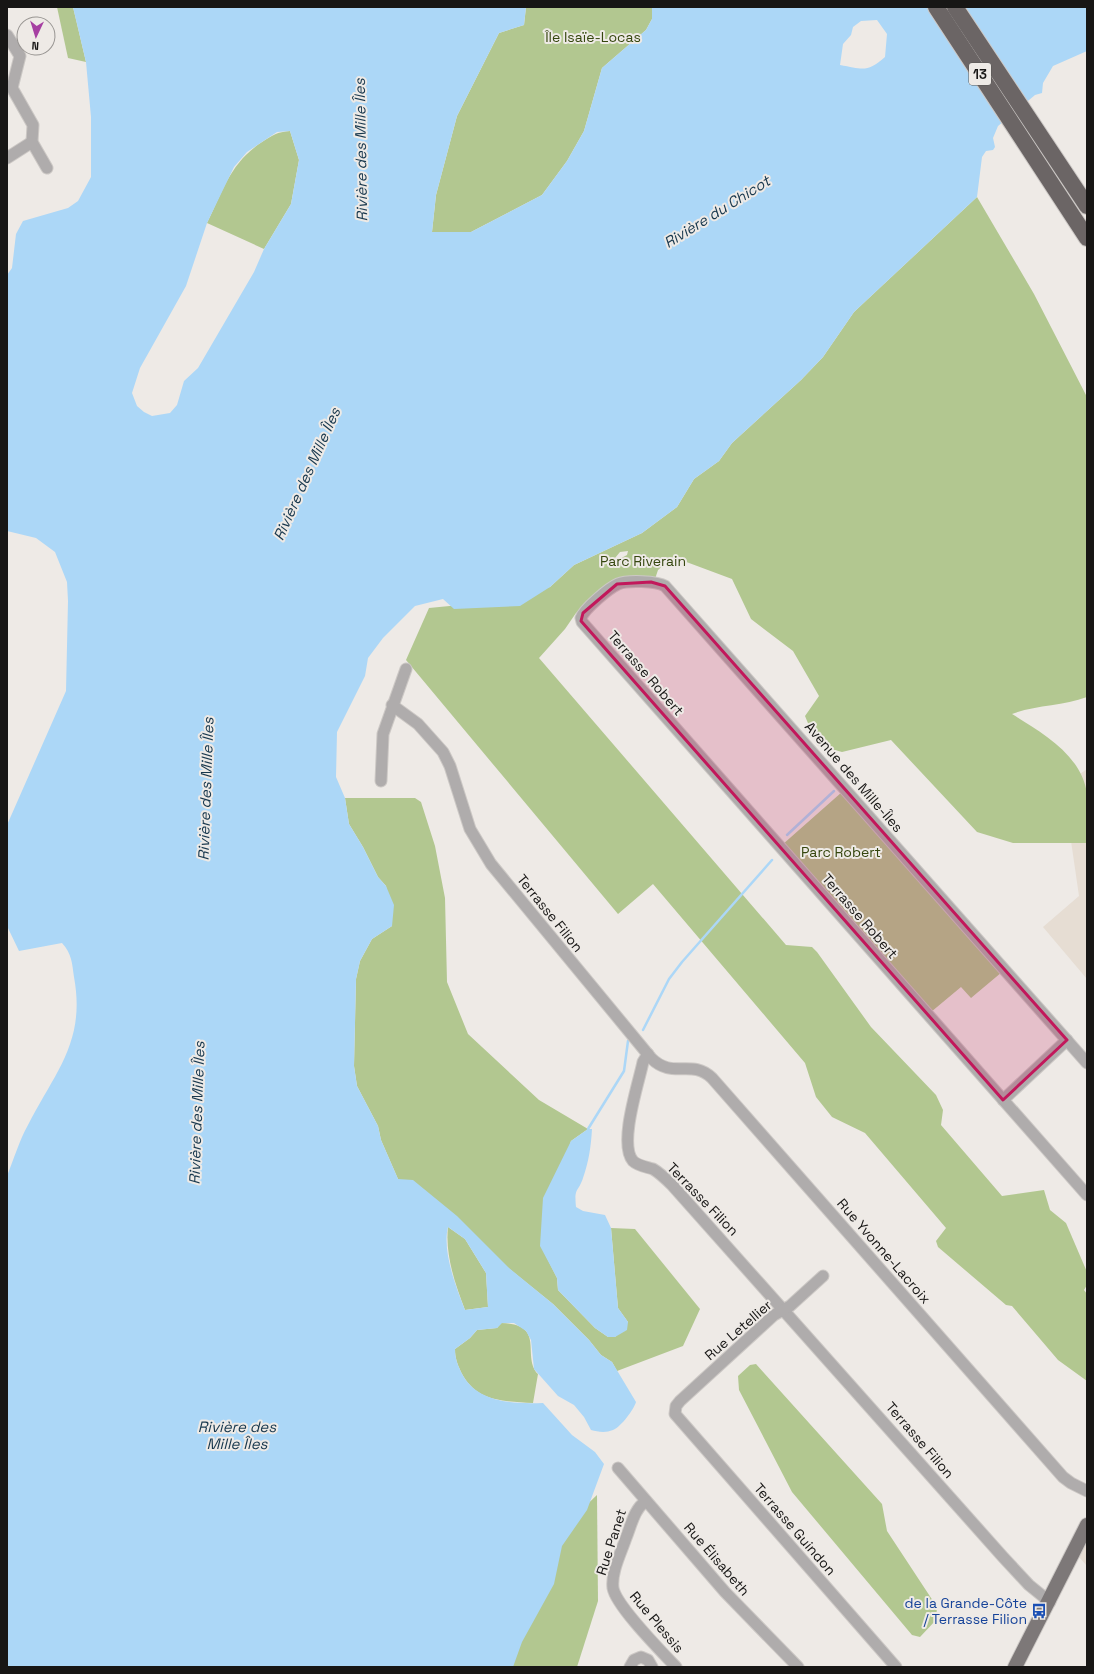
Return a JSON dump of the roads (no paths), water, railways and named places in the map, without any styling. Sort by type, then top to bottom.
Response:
[{"type":"highway","name":"13","points":[[936,7],[1087,238]]},
{"type":"highway","name":"13","points":[[955,7],[1087,206]]},
{"type":"main road","points":[[1015,1667],[1050,1602],[1087,1525]]},
{"type":"street","points":[[7,35],[20,56],[12,88],[33,125],[32,142],[47,168]]},
{"type":"street","points":[[7,158],[32,142]]},
{"type":"street","name":"Avenue des Mille-Îles","points":[[581,619],[582,614],[617,584],[651,582],[665,586],[1087,1063]]},
{"type":"street","name":"Terrasse Robert","points":[[581,619],[1087,1195]]},
{"type":"street","points":[[381,781],[382,741],[392,705],[406,669]]},
{"type":"street","name":"Terrasse Filion","points":[[392,705],[418,724],[443,752],[450,766],[470,829],[491,864],[648,1054],[643,1062],[631,1116],[627,1144],[632,1159],[636,1163],[657,1171],[667,1180],[784,1309],[1002,1557],[1029,1585],[1050,1602]]},
{"type":"street","points":[[1003,1100],[1067,1040]]},
{"type":"street","name":"Rue Yvonne-Lacroix","points":[[648,1054],[658,1064],[668,1069],[694,1068],[709,1075],[1063,1477],[1071,1483],[1087,1490]]},
{"type":"street","name":"Rue Letellier","points":[[675,1409],[680,1401],[774,1315],[796,1301],[823,1276]]},
{"type":"street","name":"Terrasse Guindon","points":[[675,1409],[679,1420],[896,1667]]},
{"type":"street","name":"Rue Élisabeth","points":[[618,1468],[725,1592],[795,1666]]},
{"type":"street","name":"Rue Panet","points":[[616,1596],[613,1584],[616,1568],[637,1511],[646,1501]]},
{"type":"street","name":"Rue Plessis","points":[[616,1596],[676,1667]]},
{"type":"street","points":[[630,1667],[634,1660],[641,1657],[648,1660],[652,1667]]},
{"type":"water","name":"Rivière des Mille Îles","points":[[73,7],[526,7],[524,25],[499,33],[457,116],[436,195],[432,232],[471,232],[542,195],[567,161],[584,131],[602,68],[646,30],[652,19],[652,7],[1087,7],[1087,51],[1053,66],[1043,83],[1042,93],[1035,95],[998,126],[993,138],[995,147],[993,150],[986,151],[982,157],[977,197],[854,312],[823,357],[801,380],[732,443],[719,461],[694,479],[677,507],[642,533],[574,565],[550,587],[520,606],[454,609],[443,599],[415,606],[383,638],[368,658],[365,676],[337,732],[336,777],[345,798],[349,824],[363,847],[378,877],[386,886],[394,905],[392,926],[372,939],[360,961],[356,979],[354,1066],[357,1086],[378,1126],[381,1140],[398,1179],[413,1180],[457,1216],[509,1268],[553,1304],[589,1340],[601,1355],[612,1362],[636,1402],[627,1418],[616,1428],[605,1432],[591,1430],[584,1417],[574,1405],[558,1396],[534,1369],[531,1340],[526,1331],[514,1323],[502,1323],[497,1328],[477,1330],[470,1338],[455,1349],[456,1360],[461,1372],[476,1390],[496,1400],[520,1403],[543,1403],[572,1435],[595,1452],[604,1464],[587,1510],[562,1546],[554,1584],[522,1642],[513,1667],[7,1667],[7,1176],[25,1131],[66,1056],[76,1020],[77,1000],[71,959],[68,951],[62,943],[19,951],[7,926],[7,825],[66,691],[68,601],[67,582],[55,552],[36,538],[7,531],[7,275],[12,268],[16,234],[23,221],[68,208],[78,201],[91,177],[91,117],[86,62]],"holes":[[[877,20],[887,34],[885,57],[869,68],[854,68],[840,65],[843,44],[851,35],[853,27],[861,21]],[[290,131],[299,160],[291,204],[264,249],[254,272],[198,368],[184,381],[177,405],[170,413],[152,416],[137,406],[132,393],[140,368],[186,286],[207,223],[234,167],[247,152],[277,132]],[[448,1227],[465,1239],[486,1273],[488,1307],[465,1310],[448,1258]]]},
{"type":"water","points":[[588,1129],[592,1129],[589,1154],[583,1178],[576,1193],[576,1207],[583,1211],[605,1215],[611,1228],[618,1308],[628,1322],[627,1330],[615,1337],[608,1337],[595,1328],[558,1290],[557,1278],[540,1246],[543,1198],[571,1141]]},
{"type":"waterway","points":[[787,835],[834,791]]},
{"type":"waterway","points":[[643,1030],[669,979],[682,962],[772,860]]},
{"type":"waterway","points":[[588,1129],[624,1071],[628,1041]]},
{"type":"place","name":"de la Grande-Côte / Terrasse Filion","points":[[1039,1611]]},
{"type":"park label","name":"Île Isaïe-Locas","points":[[593,37]]},
{"type":"park label","name":"Parc Riverain","points":[[643,561]]},
{"type":"park label","name":"Parc Robert","points":[[841,852]]},
{"type":"water label","name":"Rivière du Chicot","points":[[717,212]]}]
